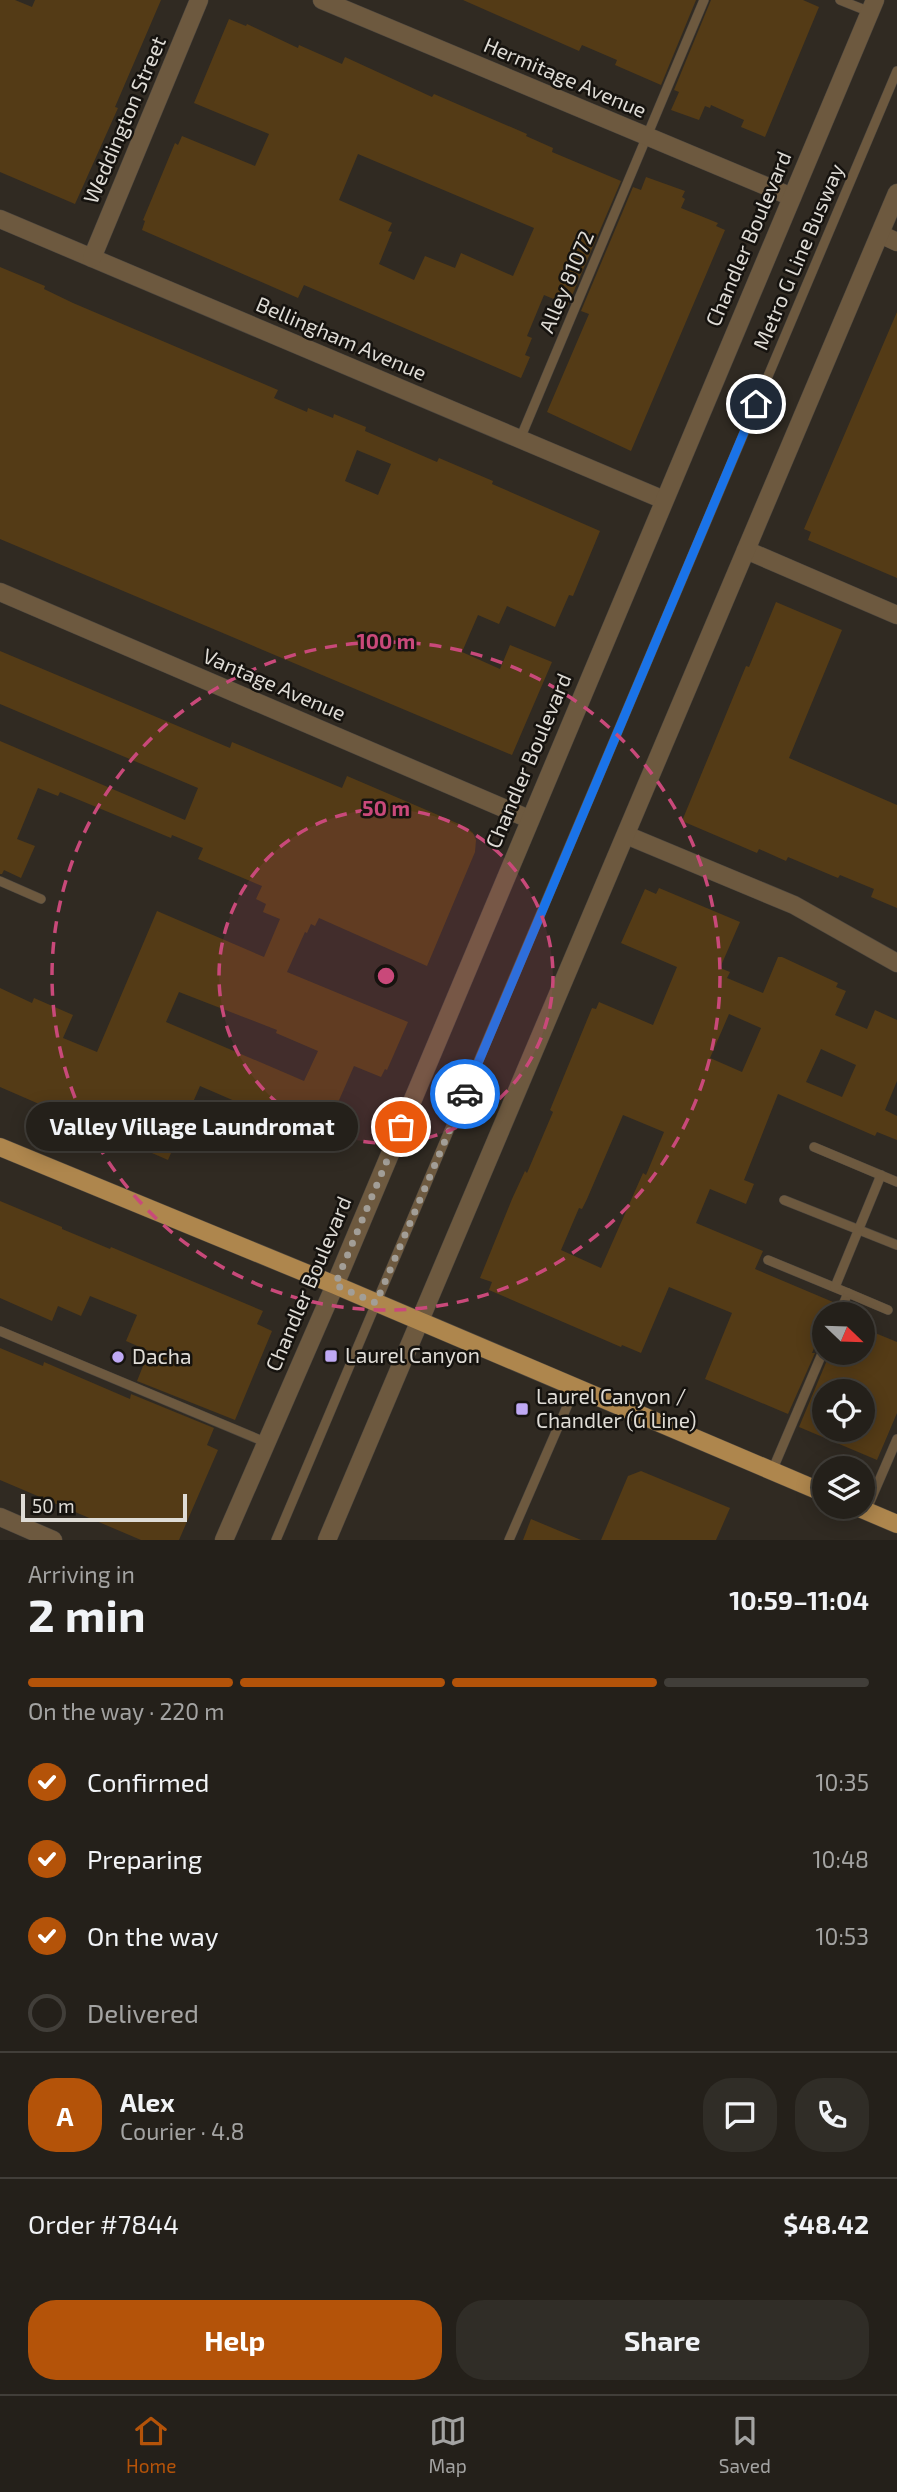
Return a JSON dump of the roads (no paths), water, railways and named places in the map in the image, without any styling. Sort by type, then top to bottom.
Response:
[{"type":"main road","points":[[0,1147],[335,1285],[812,1488]]},
{"type":"main road","points":[[875,1515],[897,1524]]},
{"type":"street","name":"Weddington Street","points":[[92,258],[199,0]]},
{"type":"street","name":"Hermitage Avenue","points":[[321,0],[792,197]]},
{"type":"street","name":"Chandler Boulevard","points":[[224,1540],[335,1285],[873,6]]},
{"type":"street","points":[[327,1540],[897,193]]},
{"type":"street","name":"Bellingham Avenue","points":[[0,219],[664,500]]},
{"type":"street","points":[[880,234],[897,242]]},
{"type":"street","points":[[746,550],[897,615]]},
{"type":"street","name":"Vantage Avenue","points":[[0,592],[529,819]]},
{"type":"street","points":[[626,835],[794,905],[897,963]]},
{"type":"street","points":[[0,1517],[53,1540]]},
{"type":"lane","name":"Alley 81072","points":[[520,439],[704,0]]},
{"type":"lane","points":[[840,0],[873,6]]},
{"type":"lane","name":"Metro G Line Busway","points":[[276,1540],[897,71]]},
{"type":"lane","points":[[0,881],[41,899]]},
{"type":"lane","points":[[814,1147],[897,1182]]},
{"type":"lane","points":[[835,1287],[881,1175]]},
{"type":"lane","points":[[784,1200],[897,1245]]},
{"type":"lane","points":[[768,1261],[888,1310]]},
{"type":"lane","points":[[844,1302],[848,1293]]},
{"type":"lane","points":[[0,1331],[265,1442]]},
{"type":"lane","points":[[772,1471],[817,1365]]},
{"type":"lane","points":[[509,1540],[575,1388]]},
{"type":"lane","points":[[875,1482],[897,1439]]},
{"type":"place","name":"Valley Village Laundromat","points":[[401,1127]]},
{"type":"place","name":"Laurel Canyon","points":[[331,1356]]},
{"type":"place","name":"Dacha","points":[[118,1357]]},
{"type":"place","name":"Laurel Canyon / Chandler (G Line)","points":[[522,1409]]}]
